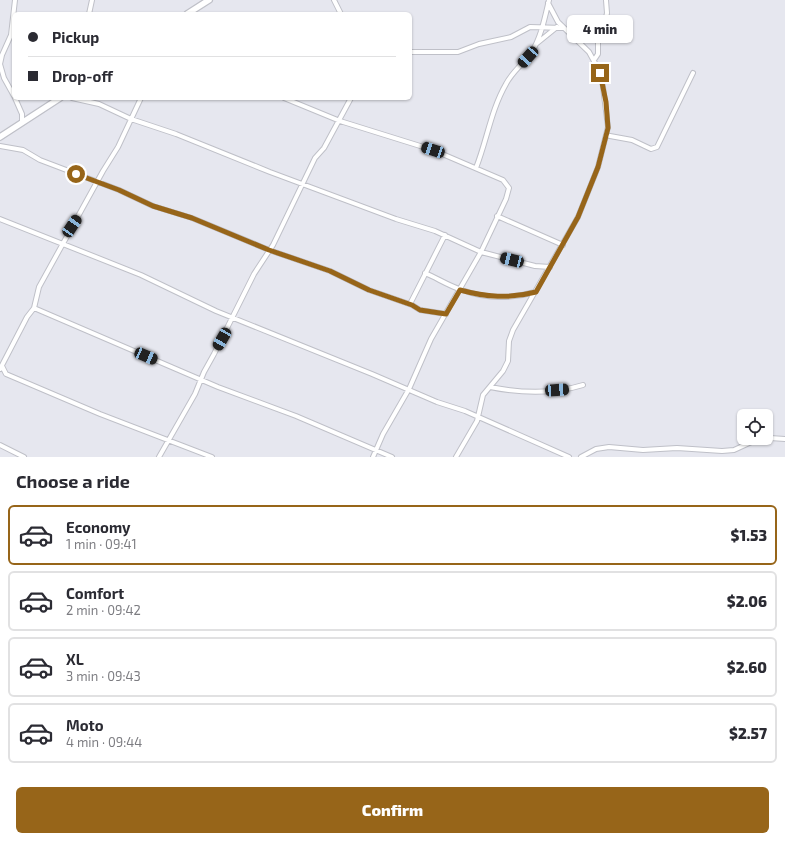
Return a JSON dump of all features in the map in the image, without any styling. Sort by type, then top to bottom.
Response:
[{"type":"main road","points":[[190,12],[209,0]]},
{"type":"main road","points":[[0,137],[57,100]]},
{"type":"street","points":[[14,12],[15,0]]},
{"type":"street","points":[[89,12],[92,0]]},
{"type":"street","points":[[334,0],[340,12]]},
{"type":"street","points":[[594,60],[598,54],[598,42],[603,31],[607,13],[606,0]]},
{"type":"street","points":[[476,168],[484,146],[490,120],[506,84],[532,52],[536,44],[548,2]]},
{"type":"street","points":[[456,457],[478,417],[482,396],[508,361],[510,337],[578,217],[598,167],[608,128],[602,79],[594,60],[586,49],[563,28],[555,17],[548,2]]},
{"type":"street","points":[[12,26],[11,34],[0,58],[0,68],[12,93]]},
{"type":"street","points":[[412,52],[458,52],[479,44],[511,37],[530,27],[541,26],[563,28]]},
{"type":"street","points":[[536,44],[557,27]]},
{"type":"street","points":[[610,136],[632,140],[651,149],[657,147],[692,73]]},
{"type":"street","points":[[15,100],[22,114],[22,122]]},
{"type":"street","points":[[81,100],[99,104],[131,119],[385,215],[444,235],[481,252],[536,266],[550,267]]},
{"type":"street","points":[[140,100],[118,147],[39,287],[34,308],[27,317],[2,370],[90,410],[212,457]]},
{"type":"street","points":[[289,100],[340,121],[433,150],[503,180],[508,185],[508,194],[481,252],[431,339],[409,390],[383,434],[373,457]]},
{"type":"street","points":[[159,457],[196,394],[200,379],[234,317],[254,274],[269,250],[315,158],[322,152],[350,100]]},
{"type":"street","points":[[0,146],[23,150],[40,160],[97,183],[119,190],[153,206],[211,225],[269,250],[330,271],[373,292],[410,304],[424,312],[446,314]]},
{"type":"street","points":[[497,216],[563,245]]},
{"type":"street","points":[[0,220],[141,275],[216,311],[234,317],[437,402],[454,407],[569,457]]},
{"type":"street","points":[[410,304],[444,235]]},
{"type":"street","points":[[425,273],[460,290],[490,297],[506,297],[536,292]]},
{"type":"street","points":[[34,308],[200,379],[261,404],[296,416],[392,457]]},
{"type":"street","points":[[490,387],[512,391],[531,391],[570,389],[583,385]]},
{"type":"street","points":[[581,457],[596,449],[608,447],[643,450],[677,448],[722,451],[739,448],[758,439],[785,439]]},
{"type":"street","points":[[0,445],[24,457]]},
{"type":"route","points":[[76,174],[119,190],[138,200],[166,211],[192,218],[302,263],[330,271],[369,290],[412,305],[417,309],[428,313],[446,314],[460,290],[490,297],[512,297],[536,292],[578,217],[580,208],[598,167],[603,142],[608,128],[606,102],[600,73]]}]
